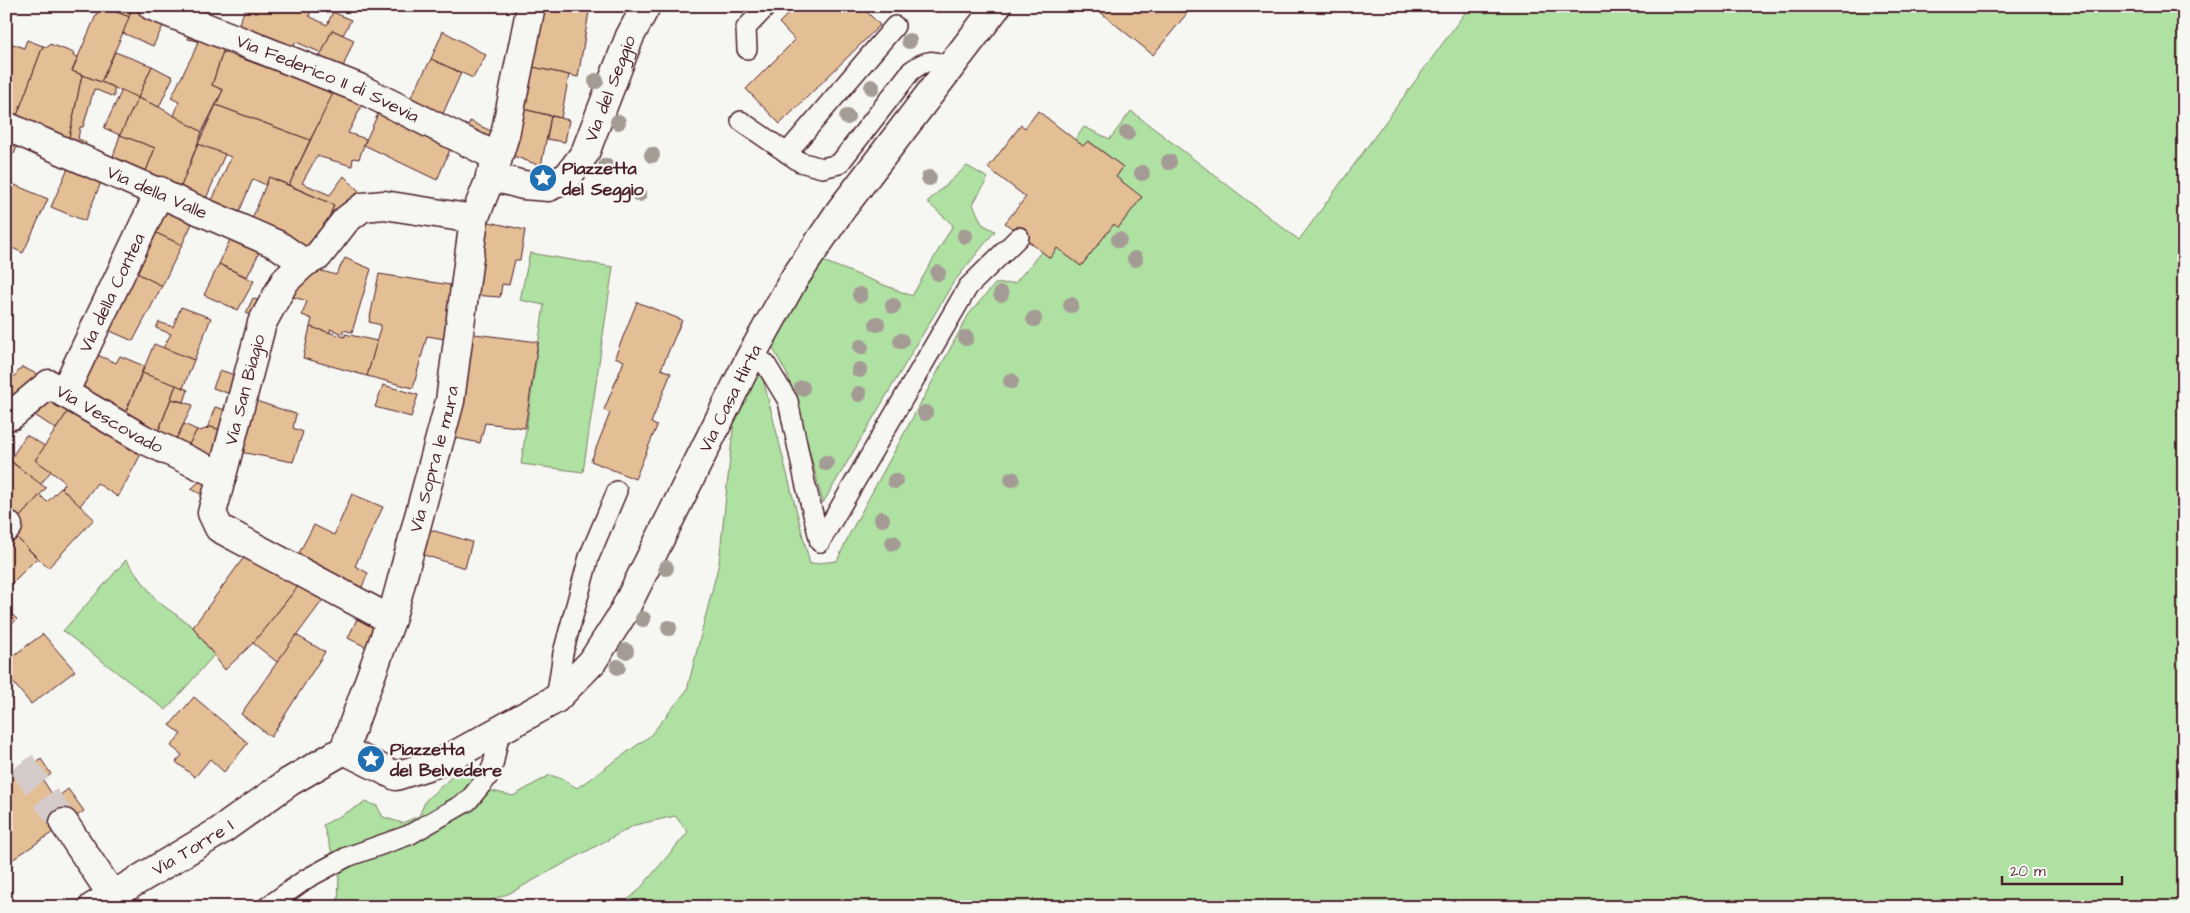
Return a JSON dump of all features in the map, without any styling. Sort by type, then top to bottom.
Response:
[{"type":"street","name":"Via Federico II di Svevia","points":[[152,6],[359,88],[487,152],[493,169]]},
{"type":"street","name":"Via Sopra le mura","points":[[344,750],[391,620],[450,401],[474,219],[505,135],[531,6]]},
{"type":"street","name":"Via del Seggio","points":[[493,169],[523,185],[549,187],[568,176],[586,153],[630,36],[646,6]]},
{"type":"street","name":"Via Casa Hirta","points":[[344,750],[396,776],[446,760],[556,698],[592,662],[622,615],[751,356],[794,280],[840,211],[997,6]]},
{"type":"street","name":"Via della Valle","points":[[6,126],[160,191],[278,245],[304,263]]},
{"type":"street","name":"Via della Contea","points":[[64,393],[160,191]]},
{"type":"street","name":"Via San Biagio","points":[[391,620],[219,528],[212,513],[262,323],[285,282],[304,263],[318,256],[346,220],[363,207],[384,205],[474,219]]},
{"type":"street","name":"Via Vescovado","points":[[8,418],[49,384],[143,439],[222,476]]},
{"type":"street","name":"Via Torre I","points":[[102,901],[220,831],[289,782],[344,750]]},
{"type":"street","points":[[64,823],[102,901]]},
{"type":"lane","points":[[747,49],[746,28],[767,6]]},
{"type":"lane","points":[[787,153],[895,26]]},
{"type":"lane","points":[[741,120],[800,162],[822,168],[839,164],[911,71],[925,61],[936,62],[950,68]]},
{"type":"lane","points":[[751,356],[765,363],[788,401],[820,542],[968,287],[1019,237]]},
{"type":"lane","points":[[556,698],[563,653],[589,556],[617,491]]},
{"type":"lane","points":[[267,907],[306,879],[347,857],[409,835],[468,801],[487,778],[493,765],[500,730]]},
{"type":"green space","points":[[1470,6],[2184,6],[2184,907],[619,907],[638,891],[688,832],[675,816],[635,825],[510,893],[474,907],[338,907],[339,874],[323,825],[366,802],[377,806],[383,817],[402,823],[419,816],[426,800],[467,763],[488,790],[513,796],[550,775],[562,779],[577,788],[650,736],[687,690],[719,563],[736,401],[754,370],[763,379],[810,564],[837,561],[850,533],[969,314],[995,284],[1015,283],[1042,251],[1050,258],[1057,248],[1081,266],[1114,224],[1119,227],[1141,197],[1116,177],[1123,167],[1089,141],[1083,146],[1075,140],[1084,127],[1110,139],[1131,111],[1299,240]]},
{"type":"green space","points":[[967,166],[988,178],[973,204],[982,224],[995,231],[953,283],[823,503],[788,376],[770,343],[823,261],[912,296],[953,225],[927,202]]},
{"type":"green space","points":[[530,253],[613,267],[583,472],[521,464],[544,305],[520,300]]},
{"type":"green space","points":[[126,560],[157,601],[193,627],[214,655],[166,710],[63,631]]},
{"type":"building","points":[[100,6],[130,17],[101,82],[72,71]]},
{"type":"building","points":[[102,6],[125,6],[132,9],[130,17]]},
{"type":"building","points":[[247,6],[313,6],[309,16],[327,25],[333,12],[351,20],[343,35],[332,30],[322,53],[296,42],[294,46],[237,27]]},
{"type":"building","points":[[540,6],[590,6],[578,77],[528,66]]},
{"type":"building","points":[[796,6],[861,6],[880,25],[780,124],[746,89],[795,40],[779,23]]},
{"type":"building","points":[[1093,6],[1193,6],[1153,55]]},
{"type":"building","points":[[132,9],[164,24],[153,46],[123,33]]},
{"type":"building","points":[[332,30],[354,40],[342,69],[319,59]]},
{"type":"building","points":[[443,31],[486,55],[473,78],[431,59]]},
{"type":"building","points":[[191,32],[225,45],[212,85],[223,90],[202,132],[174,116],[179,102],[171,98],[198,41],[188,39]]},
{"type":"building","points":[[27,40],[43,46],[15,121],[6,118],[6,51],[10,43],[24,48]]},
{"type":"building","points":[[50,44],[74,53],[73,56],[78,57],[72,71],[82,75],[68,143],[15,121],[43,46],[48,47]]},
{"type":"building","points":[[115,52],[152,66],[138,98],[101,82]]},
{"type":"building","points":[[223,52],[299,79],[334,94],[310,140],[216,105],[223,90],[212,85]]},
{"type":"building","points":[[431,59],[461,73],[441,118],[409,101]]},
{"type":"building","points":[[152,66],[173,77],[159,107],[138,98]]},
{"type":"building","points":[[528,66],[569,75],[561,118],[519,108]]},
{"type":"building","points":[[82,75],[114,87],[114,97],[94,89],[83,127],[80,127],[78,139],[86,142],[83,149],[68,143]]},
{"type":"building","points":[[336,87],[365,99],[348,133],[366,139],[359,159],[353,158],[352,166],[317,156],[302,183],[330,195],[344,176],[362,194],[331,213],[334,205],[289,185]]},
{"type":"building","points":[[122,90],[138,98],[120,135],[104,128]]},
{"type":"building","points":[[138,98],[159,107],[202,132],[180,189],[144,176],[155,148],[120,135]]},
{"type":"building","points":[[216,105],[310,140],[289,185],[269,177],[266,185],[253,179],[237,217],[211,203],[231,157],[198,144]]},
{"type":"building","points":[[381,107],[452,145],[437,180],[364,145]]},
{"type":"building","points":[[519,108],[551,116],[541,166],[508,154]]},
{"type":"building","points":[[1038,111],[1083,146],[1088,141],[1123,167],[1116,177],[1142,197],[1118,228],[1114,224],[1081,266],[1057,248],[1050,258],[1005,223],[1026,197],[988,168],[1021,125],[1025,128]]},
{"type":"building","points":[[551,116],[569,120],[565,142],[547,139]]},
{"type":"building","points":[[470,121],[497,134],[493,143],[466,131]]},
{"type":"building","points":[[6,135],[20,140],[14,154],[6,151]]},
{"type":"building","points":[[120,135],[155,148],[144,176],[111,163]]},
{"type":"building","points":[[198,144],[225,154],[205,201],[180,189]]},
{"type":"building","points":[[71,161],[104,175],[85,221],[51,207]]},
{"type":"building","points":[[269,177],[334,205],[314,252],[250,224]]},
{"type":"building","points":[[10,183],[48,199],[23,253],[6,245],[6,194]]},
{"type":"building","points":[[167,201],[197,213],[182,245],[154,232]]},
{"type":"building","points":[[485,221],[525,230],[520,260],[515,260],[509,285],[502,284],[500,297],[472,295]]},
{"type":"building","points":[[154,232],[182,245],[162,286],[135,272]]},
{"type":"building","points":[[233,233],[261,249],[247,277],[219,264]]},
{"type":"building","points":[[345,258],[371,269],[352,332],[343,330],[343,334],[330,329],[330,333],[310,327],[312,319],[302,315],[307,301],[286,295],[315,269],[336,275]]},
{"type":"building","points":[[219,264],[254,281],[238,310],[204,295]]},
{"type":"building","points":[[135,272],[162,286],[133,341],[108,330]]},
{"type":"building","points":[[379,274],[457,286],[451,340],[427,336],[413,388],[367,376],[381,325],[369,322]]},
{"type":"building","points":[[253,298],[263,303],[256,318],[246,313]]},
{"type":"building","points":[[637,302],[682,320],[661,369],[671,373],[651,423],[657,426],[635,479],[591,461],[610,413],[604,410],[624,361],[615,357]]},
{"type":"building","points":[[181,307],[211,318],[194,360],[163,348],[171,334],[156,328],[159,322],[173,327]]},
{"type":"building","points":[[310,327],[345,337],[345,334],[377,341],[367,376],[303,358]]},
{"type":"building","points":[[467,333],[538,342],[525,428],[485,423],[480,443],[451,437]]},
{"type":"building","points":[[154,344],[194,360],[183,388],[142,373]]},
{"type":"building","points":[[95,354],[116,363],[120,356],[144,366],[123,419],[77,392]]},
{"type":"building","points":[[22,367],[45,378],[15,407],[6,401],[6,386]]},
{"type":"building","points":[[220,370],[240,377],[233,395],[213,388]]},
{"type":"building","points":[[142,373],[176,385],[157,435],[123,419]]},
{"type":"building","points":[[176,385],[188,390],[184,402],[171,399]]},
{"type":"building","points":[[383,385],[418,395],[411,417],[375,407]]},
{"type":"building","points":[[46,393],[71,407],[56,429],[27,410]]},
{"type":"building","points":[[171,399],[193,405],[173,445],[157,435]]},
{"type":"building","points":[[253,400],[296,414],[293,428],[303,432],[293,462],[240,452]]},
{"type":"building","points":[[71,407],[94,421],[126,447],[141,454],[118,497],[97,483],[80,506],[61,488],[65,482],[35,460]]},
{"type":"building","points":[[215,407],[229,411],[223,431],[211,427],[207,429]]},
{"type":"building","points":[[184,424],[197,430],[186,450],[173,445]]},
{"type":"building","points":[[211,427],[223,431],[212,463],[186,450],[197,430],[200,431]]},
{"type":"building","points":[[26,435],[45,446],[35,460],[51,471],[40,485],[10,460]]},
{"type":"building","points":[[6,458],[46,488],[16,521],[6,513]]},
{"type":"building","points":[[201,480],[213,488],[209,498],[191,489]]},
{"type":"building","points":[[61,488],[94,519],[48,568],[13,534],[16,521],[40,495],[47,502]]},
{"type":"building","points":[[352,494],[383,507],[355,566],[368,573],[359,594],[294,562],[314,525],[334,535]]},
{"type":"building","points":[[428,529],[472,542],[465,568],[421,554]]},
{"type":"building","points":[[13,534],[37,558],[6,589],[6,541]]},
{"type":"building","points":[[247,553],[300,584],[253,643],[225,670],[193,627]]},
{"type":"building","points":[[300,584],[325,597],[277,662],[253,643]]},
{"type":"building","points":[[6,610],[17,619],[6,630]]},
{"type":"building","points":[[357,619],[376,629],[368,648],[348,638]]},
{"type":"building","points":[[43,634],[75,671],[31,704],[6,674],[6,661]]},
{"type":"building","points":[[296,635],[325,652],[271,737],[241,714]]},
{"type":"building","points":[[194,697],[248,743],[224,772],[210,759],[195,777],[176,762],[182,755],[171,746],[181,734],[170,725]]},
{"type":"building","points":[[41,759],[51,774],[43,780],[55,799],[68,789],[84,811],[6,864],[6,762],[11,772],[32,760],[35,765]]},
{"type":"tunnel","points":[[21,763],[64,823]]},
{"type":"place","name":"Piazzetta del Seggio","points":[[543,178]]},
{"type":"place","name":"Piazzetta del Belvedere","points":[[371,759]]}]
